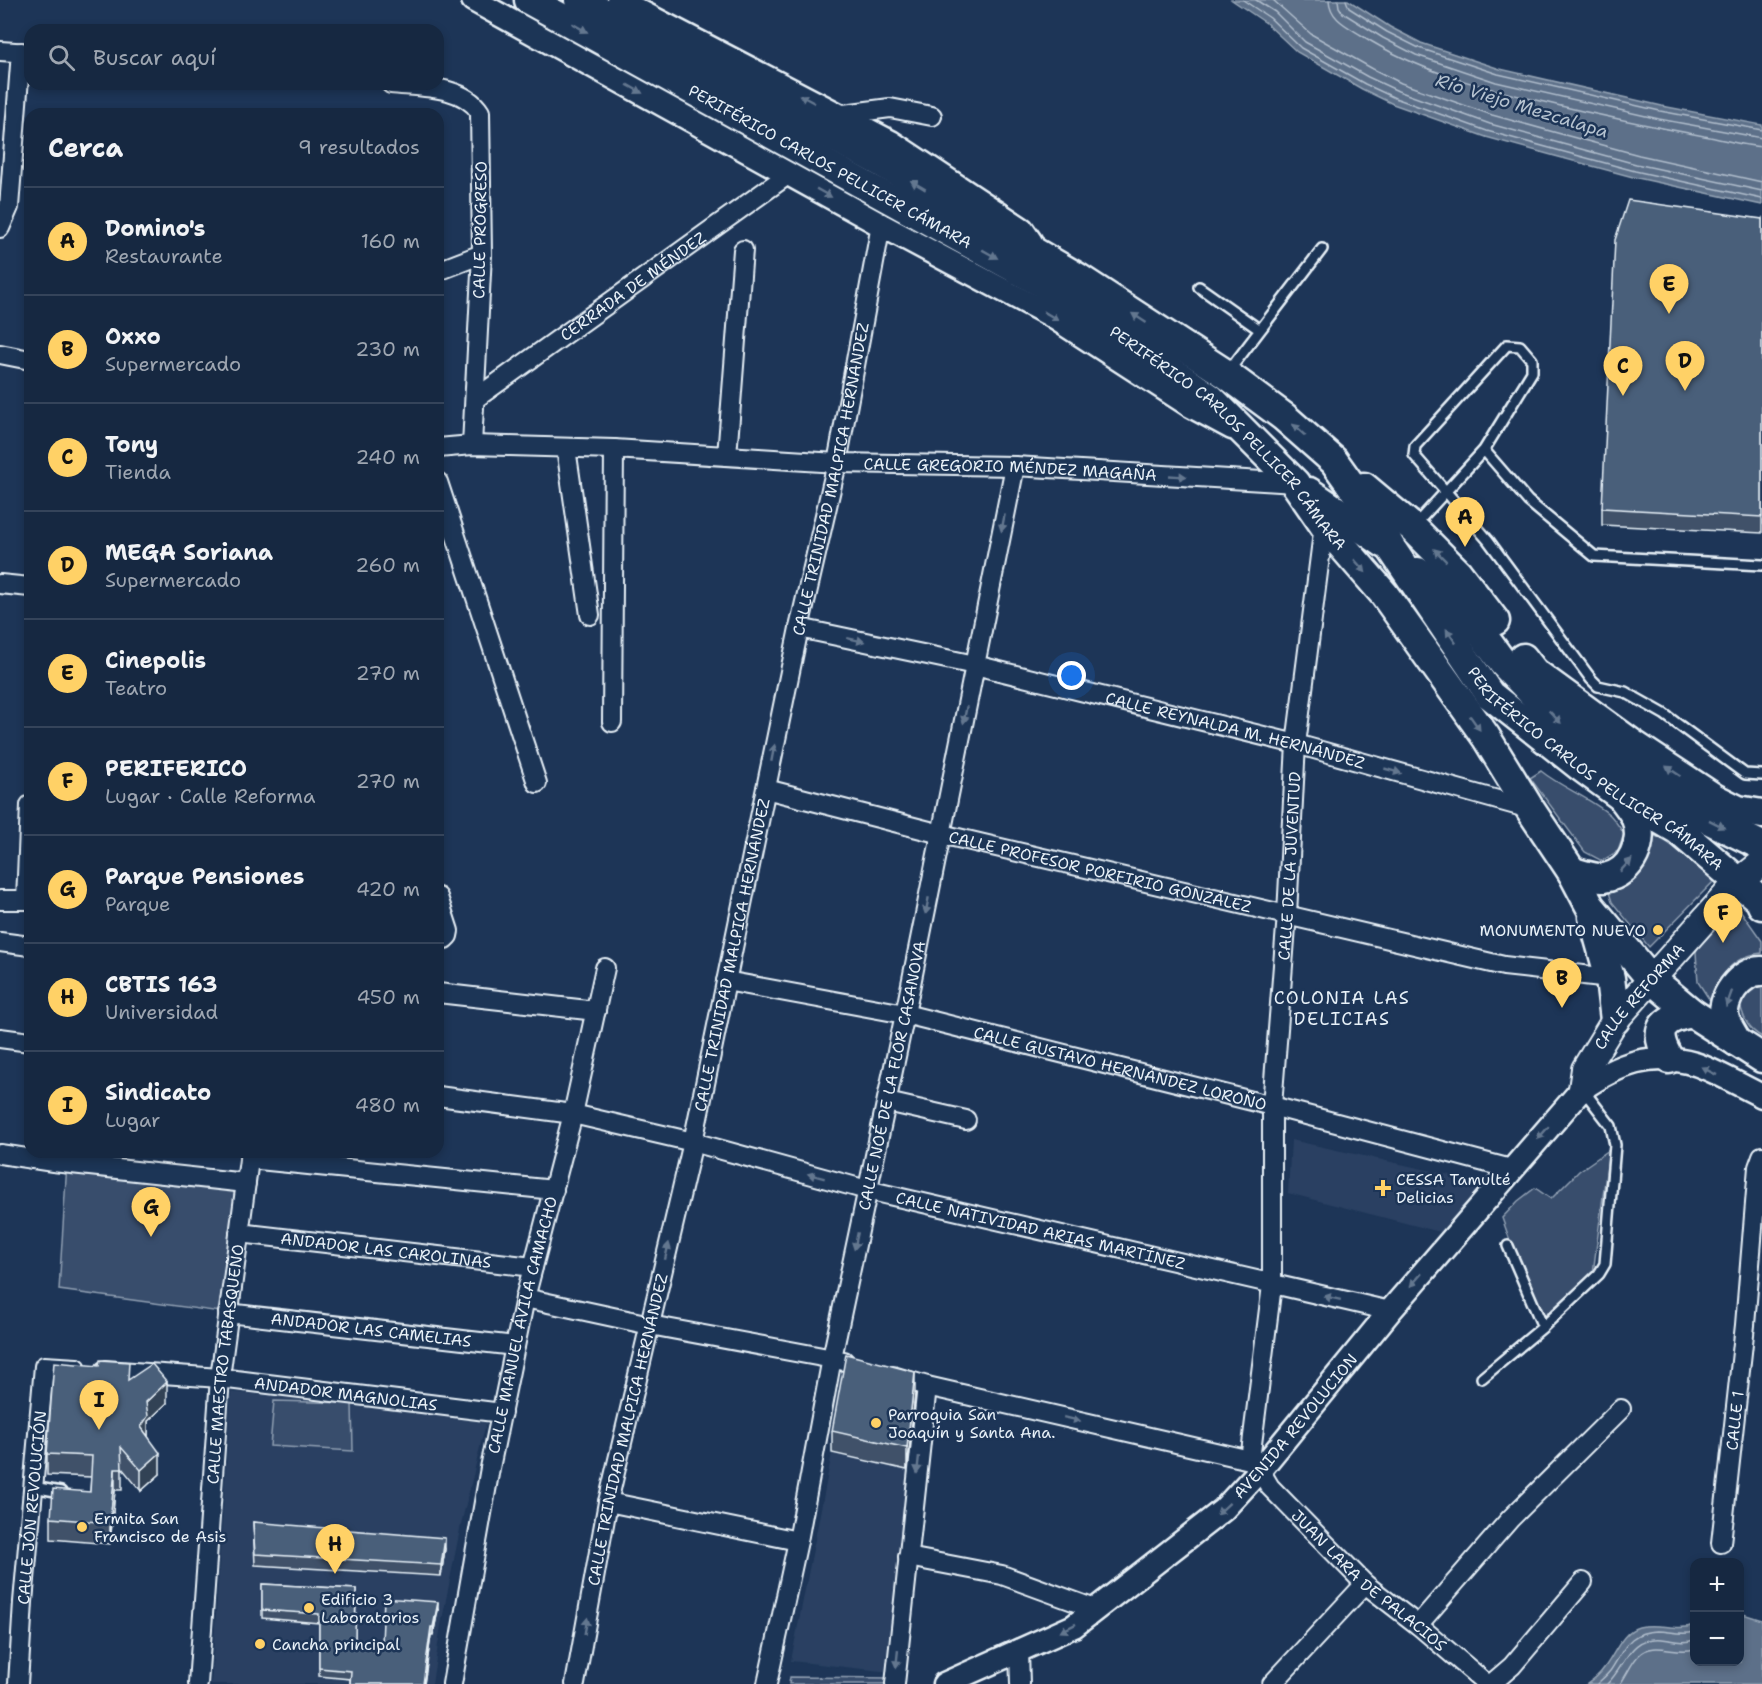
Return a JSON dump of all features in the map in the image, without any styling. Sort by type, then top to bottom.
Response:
[{"type":"main road","name":"PERIFÉRICO CARLOS PELLICER CÁMARA","points":[[529,0],[1058,292],[1210,398],[1295,483],[1324,525],[1384,594],[1486,737],[1572,872],[1590,906],[1651,979],[1692,1013],[1762,1058]]},
{"type":"main road","name":"PERIFÉRICO CARLOS PELLICER CÁMARA","points":[[579,0],[885,152],[1045,260],[1077,277],[1226,374],[1284,417],[1334,461],[1402,538],[1491,695],[1622,797],[1678,830],[1760,900],[1762,905]]},
{"type":"main road","points":[[1295,483],[1402,538],[1458,573],[1534,672],[1634,745],[1714,798],[1738,810],[1762,814]]},
{"type":"main road","points":[[1402,538],[1465,611],[1503,663],[1565,727],[1679,805],[1762,846]]},
{"type":"main road","points":[[1572,872],[1604,878],[1619,872],[1632,861],[1640,835],[1635,816],[1622,797]]},
{"type":"main road","name":"CALLE REFORMA","points":[[1582,1089],[1585,1069],[1615,1020],[1738,882],[1762,863]]},
{"type":"main road","points":[[1590,906],[1610,978],[1615,1020]]},
{"type":"main road","points":[[1737,1042],[1724,1018],[1727,998],[1738,980],[1754,971],[1762,971]]},
{"type":"main road","points":[[1669,1059],[1662,1047],[1663,1026],[1676,1016],[1692,1013]]},
{"type":"street","points":[[473,0],[881,225],[1050,315],[1189,405],[1245,435]]},
{"type":"street","points":[[618,0],[831,124],[890,108],[932,116]]},
{"type":"street","points":[[0,51],[24,52]]},
{"type":"street","points":[[0,228],[9,207],[24,70]]},
{"type":"street","name":"CALLE PROGRESO","points":[[444,89],[474,102],[480,112],[482,254],[472,446]]},
{"type":"street","name":"CERRADA DE MÉNDEZ","points":[[475,399],[789,174]]},
{"type":"street","name":"CALLE TRINIDAD MALPICA HERNÁNDEZ","points":[[575,1684],[608,1502],[693,1142],[799,628],[837,463],[881,225]]},
{"type":"street","points":[[727,456],[743,250]]},
{"type":"street","points":[[444,269],[482,254]]},
{"type":"street","points":[[0,354],[24,359]]},
{"type":"street","name":"CALLE GREGORIO MÉNDEZ MAGAÑA","points":[[444,448],[472,446],[614,449],[837,463],[1014,466],[1295,483]]},
{"type":"street","points":[[566,448],[590,615]]},
{"type":"street","points":[[612,722],[614,449]]},
{"type":"street","name":"CALLE NOÉ DE LA FLOR CASANOVA","points":[[767,1684],[798,1541],[832,1358],[905,1014],[1014,466]]},
{"type":"street","points":[[444,500],[537,783]]},
{"type":"street","name":"CALLE DE LA JUVENTUD","points":[[1255,1465],[1272,1285],[1272,1106],[1287,914],[1296,744],[1324,525]]},
{"type":"street","points":[[0,584],[24,586]]},
{"type":"street","name":"CALLE REYNALDA M. HERNÁNDEZ","points":[[799,628],[975,665],[1296,744],[1530,809]]},
{"type":"street","name":"CALLE PROFESOR PORFIRIO GONZÁLEZ","points":[[766,789],[941,834],[1504,966],[1610,978]]},
{"type":"street","points":[[0,900],[24,900]]},
{"type":"street","points":[[444,916],[449,931],[448,936],[444,937]]},
{"type":"street","points":[[0,942],[24,945]]},
{"type":"street","name":"CALLE MANUEL ÁVILA CAMACHO","points":[[452,1684],[471,1573],[525,1298],[573,1114],[605,968]]},
{"type":"street","name":"CALLE GUSTAVO HERNÁNDEZ LOROÑO","points":[[726,981],[905,1014],[1272,1106],[1511,1169]]},
{"type":"street","points":[[444,994],[596,1011]]},
{"type":"street","points":[[0,1038],[24,1041]]},
{"type":"street","name":"AVENIDA REVOLUCION","points":[[944,1684],[1074,1626],[1223,1510],[1255,1465],[1582,1089],[1606,1073],[1627,1064],[1648,1059],[1669,1059],[1696,1064],[1762,1096]]},
{"type":"street","name":"CALLE NATIVIDAD ARIAS MARTÍNEZ","points":[[444,1097],[573,1114],[693,1142],[867,1190],[1389,1311]]},
{"type":"street","points":[[887,1102],[966,1120]]},
{"type":"street","points":[[0,1154],[24,1157]]},
{"type":"street","name":"CALLE 1","points":[[1721,1543],[1745,1325],[1758,1167],[1762,1156]]},
{"type":"street","points":[[28,1158],[246,1183]]},
{"type":"street","name":"CALLE MAESTRO TABASQUEÑO","points":[[198,1684],[220,1378],[250,1158]]},
{"type":"street","points":[[276,1158],[554,1190]]},
{"type":"street","name":"ANDADOR LAS CAROLINAS","points":[[239,1233],[533,1267]]},
{"type":"street","points":[[525,1298],[650,1325],[832,1358],[927,1386],[1255,1465]]},
{"type":"street","name":"ANDADOR LAS CAMELIAS","points":[[228,1313],[515,1346]]},
{"type":"street","name":"ANDADOR MAGNOLIAS","points":[[44,1366],[220,1378],[502,1413]]},
{"type":"street","name":"CALLE JÓN REVOLUCIÓN","points":[[18,1684],[44,1366]]},
{"type":"street","points":[[894,1684],[927,1386]]},
{"type":"street","points":[[1418,1625],[1510,1519],[1621,1409]]},
{"type":"street","name":"JUAN LARA DE PALACIOS","points":[[1255,1465],[1270,1487],[1365,1584],[1489,1684],[1512,1666],[1583,1582]]},
{"type":"street","points":[[608,1502],[798,1541]]},
{"type":"street","points":[[908,1557],[1002,1575],[1095,1609]]},
{"type":"street","points":[[1272,1684],[1365,1584]]},
{"type":"street","points":[[1018,1651],[1020,1684]]},
{"type":"lane","points":[[1226,374],[1322,249]]},
{"type":"lane","points":[[1199,287],[1260,330]]},
{"type":"lane","points":[[1402,538],[1447,492],[1484,450],[1532,372],[1532,360],[1520,346],[1507,345],[1415,446],[1414,455],[1447,492],[1488,540],[1598,686],[1624,692],[1664,714],[1746,774],[1762,775]]},
{"type":"lane","points":[[1484,450],[1528,501],[1594,556],[1762,565]]},
{"type":"lane","points":[[1482,1378],[1542,1327],[1599,1274],[1605,1264],[1615,1145],[1611,1126],[1582,1089]]},
{"type":"lane","points":[[1508,1246],[1542,1327]]},
{"type":"lane","points":[[33,1488],[61,1492]]},
{"type":"shaded area","points":[[1541,771],[1610,815],[1624,834],[1618,851],[1602,861],[1585,852],[1530,778]]},
{"type":"shaded area","points":[[1649,833],[1684,853],[1716,879],[1649,947],[1612,902],[1607,886]]},
{"type":"shaded area","points":[[1738,907],[1762,941],[1762,953],[1743,958],[1735,963],[1723,975],[1711,1002],[1698,982],[1696,952],[1703,934],[1716,919]]},
{"type":"shaded area","points":[[1762,984],[1762,1037],[1747,1024],[1740,1004]]},
{"type":"shaded area","name":"CESSA Tamulté Delicias","points":[[1291,1140],[1482,1182],[1444,1233],[1288,1193]]},
{"type":"shaded area","points":[[1609,1150],[1593,1273],[1542,1318],[1520,1269],[1502,1218],[1518,1201],[1535,1188],[1551,1199],[1579,1171]]},
{"type":"shaded area","points":[[67,1163],[246,1183],[228,1313],[59,1290]]},
{"type":"shaded area","points":[[231,1392],[488,1415],[461,1524],[432,1684],[211,1684]]},
{"type":"shaded area","points":[[274,1401],[352,1403],[353,1451],[270,1446]]},
{"type":"shaded area","points":[[832,1453],[910,1471],[890,1672],[791,1661]]},
{"type":"shaded area","points":[[790,1677],[890,1678],[889,1684],[789,1684]]},
{"type":"water","name":"Río Viejo Mezcalapa","points":[[1232,0],[1348,0],[1390,27],[1421,43],[1500,69],[1662,106],[1762,125],[1762,205],[1633,177],[1555,156],[1486,137],[1393,104],[1297,52],[1266,23]]},
{"type":"water","points":[[1744,1614],[1762,1620],[1762,1684],[1587,1684],[1608,1663],[1619,1644],[1633,1630],[1646,1626],[1690,1626],[1690,1666],[1744,1666]]},
{"type":"building","points":[[1628,200],[1762,219],[1762,517],[1602,508],[1615,240]]},
{"type":"building","name":"Parroquia San Joaquín y Santa Ana.","points":[[846,1354],[915,1372],[907,1448],[832,1431]]},
{"type":"building","points":[[100,1360],[129,1362],[128,1380],[152,1364],[167,1382],[146,1402],[148,1416],[141,1427],[160,1453],[141,1470],[121,1447],[122,1469],[115,1469],[110,1523],[51,1518],[53,1489],[90,1492],[92,1456],[47,1454],[54,1362],[99,1366]]},
{"type":"building","points":[[253,1522],[445,1538],[441,1565],[255,1554]]},
{"type":"building","points":[[262,1584],[356,1589],[355,1641],[382,1643],[384,1598],[438,1602],[433,1627],[431,1627],[423,1684],[350,1684],[351,1671],[319,1668],[319,1614],[262,1610]]},
{"type":"place","name":"Cinepolis","points":[[1669,314]]},
{"type":"place","name":"MEGA Soriana","points":[[1685,391]]},
{"type":"place","name":"Tony","points":[[1623,396]]},
{"type":"place","name":"Domino's","points":[[1465,547]]},
{"type":"place","name":"MONUMENTO NUEVO","points":[[1658,930]]},
{"type":"place","name":"PERIFERICO","points":[[1723,943]]},
{"type":"place","name":"Oxxo","points":[[1562,1008]]},
{"type":"place","name":"CESSA Tamulté Delicias","points":[[1383,1188]]},
{"type":"place","name":"Parque Pensiones","points":[[151,1237]]},
{"type":"place","name":"Parroquia San Joaquín y Santa Ana.","points":[[876,1423]]},
{"type":"place","name":"Sindicato","points":[[99,1430]]},
{"type":"place","name":"Ermita San Francisco de Asis","points":[[82,1527]]},
{"type":"place","name":"CBTIS 163","points":[[335,1574]]},
{"type":"place","name":"Edificio 3 Laboratorios","points":[[309,1608]]},
{"type":"place","name":"Cancha principal","points":[[260,1644]]},
{"type":"district","name":"COLONIA LAS DELICIAS","points":[[1342,1008]]}]
